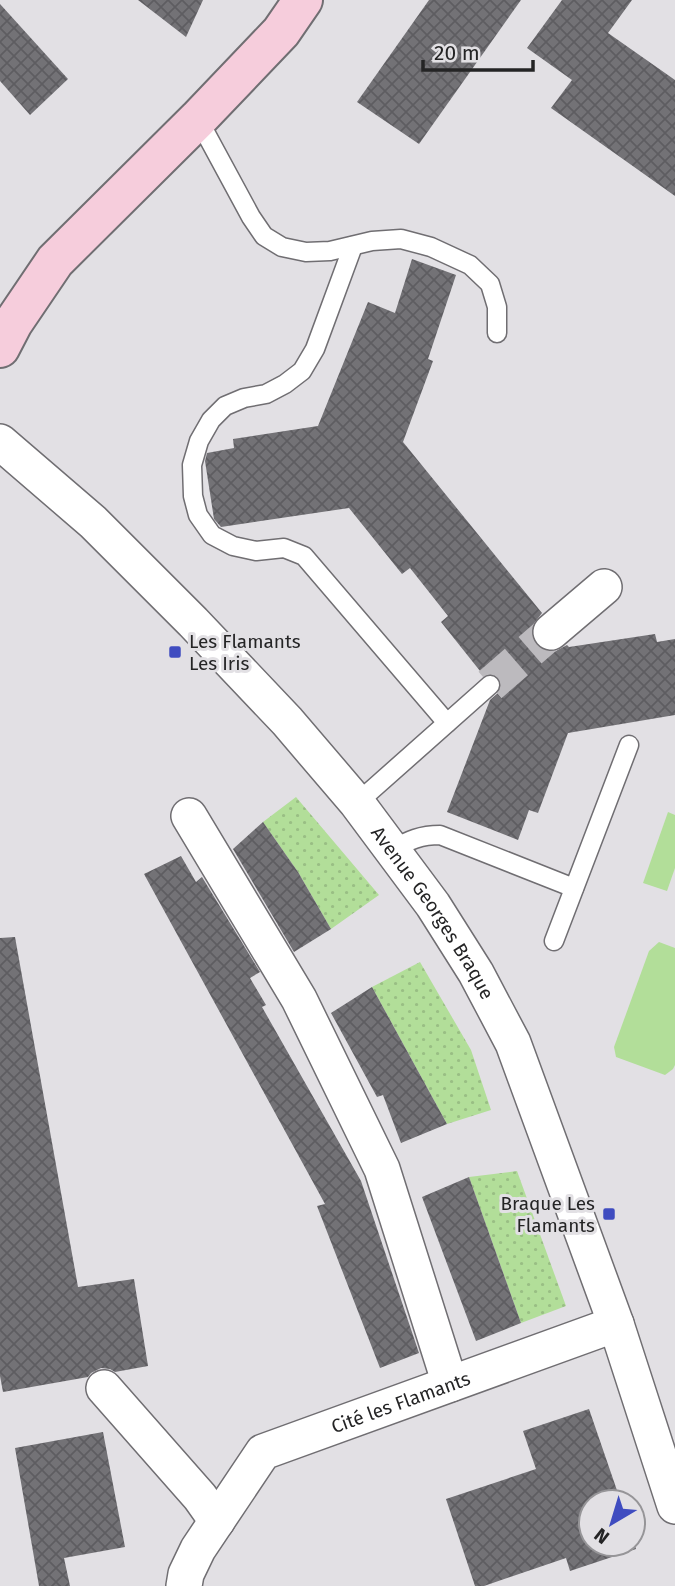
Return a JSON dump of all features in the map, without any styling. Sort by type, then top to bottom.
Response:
[{"type":"main road","points":[[0,348],[13,323],[55,261],[281,32],[303,0]]},
{"type":"street","name":"Avenue Georges Braque","points":[[0,442],[93,522],[287,721],[357,803],[433,905],[476,973],[513,1043],[616,1324],[675,1506]]},
{"type":"street","points":[[551,632],[604,587]]},
{"type":"street","points":[[189,816],[299,999],[382,1170],[450,1384]]},
{"type":"street","name":"Cité les Flamants","points":[[184,1586],[192,1560],[263,1452],[616,1324]]},
{"type":"street","points":[[104,1388],[200,1497],[217,1521]]},
{"type":"lane","points":[[198,119],[264,236],[282,247],[306,252],[330,251],[372,241],[401,239],[431,247],[470,265],[490,284],[497,307],[497,332]]},
{"type":"lane","points":[[353,246],[315,349],[302,371],[266,394],[244,398],[225,406],[211,420],[199,441],[192,465],[193,496],[198,515],[212,535],[233,546],[257,551],[284,548],[304,556],[447,723]]},
{"type":"lane","points":[[357,803],[490,685]]},
{"type":"lane","points":[[554,941],[629,745]]},
{"type":"lane","points":[[392,850],[418,837],[440,835],[574,888]]},
{"type":"green space","points":[[296,797],[379,895],[331,929],[298,872],[263,822]]},
{"type":"green space","points":[[668,812],[675,815],[675,868],[667,891],[643,883]]},
{"type":"green space","points":[[659,942],[675,948],[675,1065],[665,1075],[616,1057],[614,1047],[649,951]]},
{"type":"green space","points":[[420,962],[471,1050],[491,1110],[447,1124],[372,987]]},
{"type":"green space","points":[[517,1171],[566,1306],[521,1323],[469,1177]]},
{"type":"building","points":[[138,0],[203,0],[186,37]]},
{"type":"building","points":[[429,0],[521,0],[419,144],[357,102]]},
{"type":"building","points":[[562,0],[632,0],[608,33],[675,80],[675,196],[551,108],[572,80],[527,48]]},
{"type":"building","points":[[0,4],[68,79],[30,115],[0,81]]},
{"type":"building","points":[[412,259],[456,275],[428,359],[433,361],[403,442],[542,613],[532,626],[531,636],[535,644],[544,651],[554,652],[567,645],[569,647],[655,634],[657,642],[675,639],[675,715],[568,733],[538,813],[529,810],[518,840],[447,812],[490,700],[498,693],[501,683],[494,675],[484,676],[441,622],[448,616],[410,568],[402,574],[349,508],[221,527],[214,519],[205,461],[207,453],[234,448],[233,439],[318,426],[368,302],[395,313]]},
{"type":"building","points":[[263,822],[298,872],[331,929],[294,952],[233,849]]},
{"type":"building","points":[[181,856],[196,882],[202,877],[260,972],[250,978],[266,1005],[262,1007],[361,1181],[419,1353],[380,1368],[317,1206],[325,1204],[144,874]]},
{"type":"building","points":[[15,937],[78,1287],[134,1279],[148,1366],[115,1372],[101,1368],[88,1377],[3,1392],[0,1376],[0,938]]},
{"type":"building","points":[[372,987],[447,1124],[401,1143],[383,1095],[377,1097],[331,1013]]},
{"type":"building","points":[[469,1177],[521,1323],[476,1341],[422,1197]]},
{"type":"building","points":[[589,1409],[616,1488],[577,1488],[577,1558],[609,1558],[570,1571],[566,1558],[484,1586],[475,1586],[446,1499],[536,1469],[523,1431]]},
{"type":"building","points":[[103,1432],[125,1547],[64,1558],[70,1586],[39,1586],[15,1448]]},
{"type":"tunnel","points":[[490,685],[551,632]]},
{"type":"place","name":"Les Flamants Les Iris","points":[[175,652]]},
{"type":"place","name":"Braque Les Flamants","points":[[609,1214]]}]
